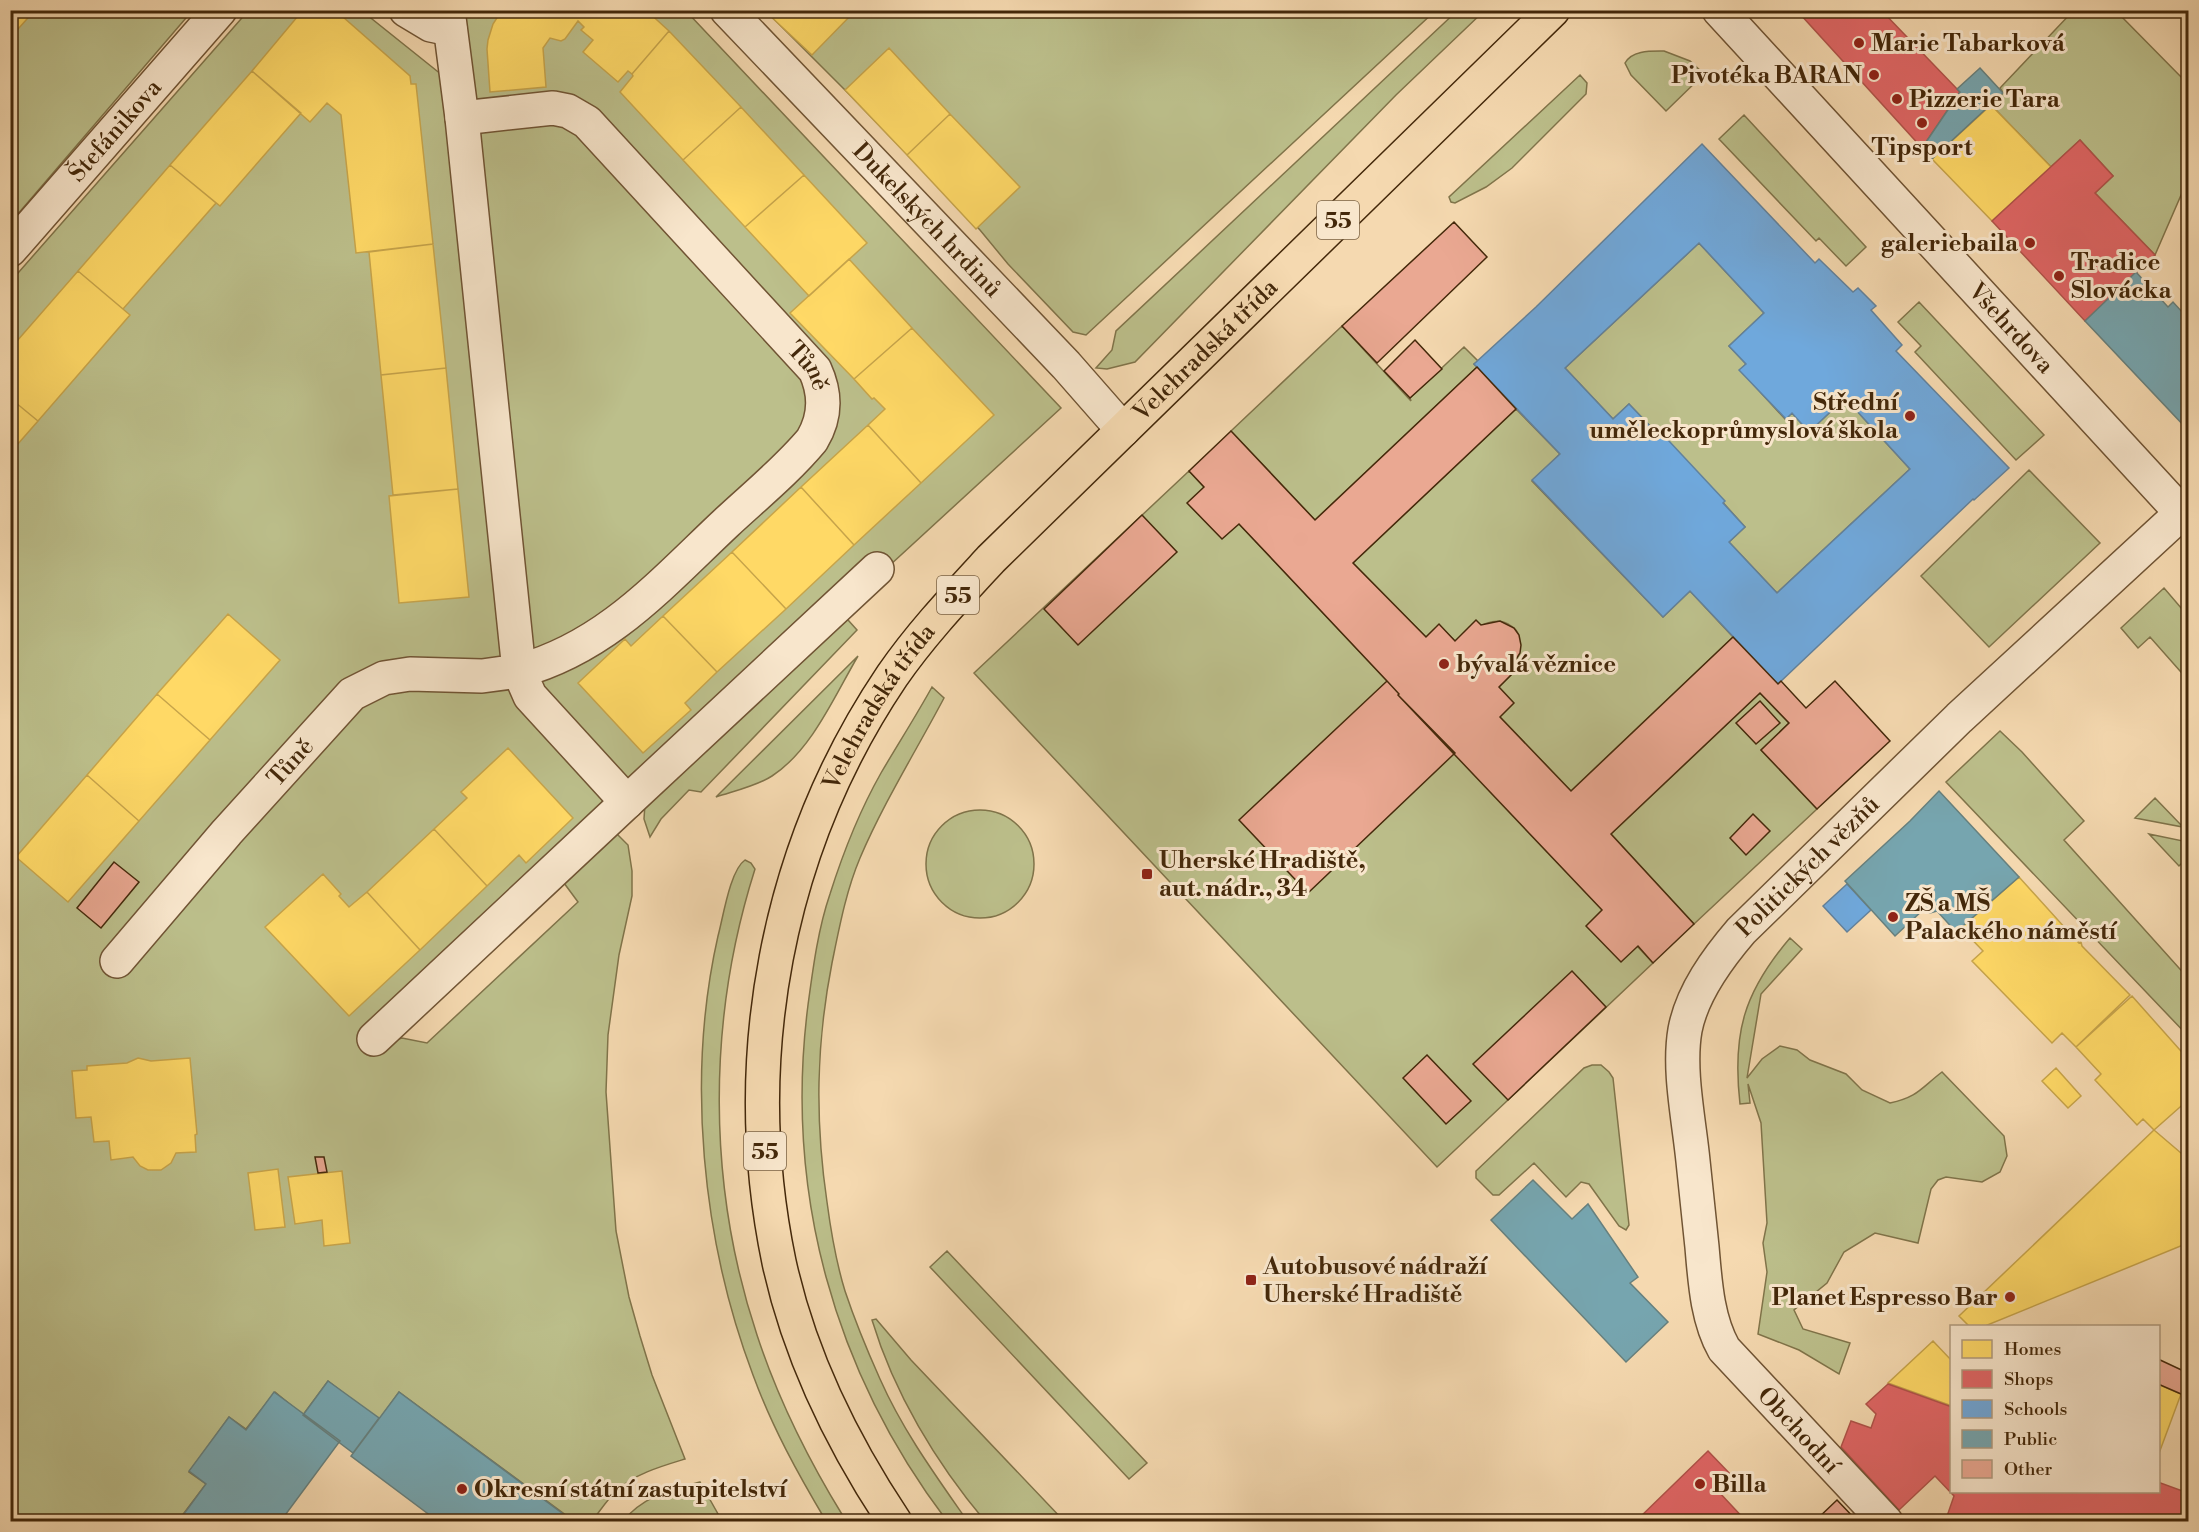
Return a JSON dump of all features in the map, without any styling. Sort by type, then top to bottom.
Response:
[{"type":"main road","name":"Velehradská třída","points":[[895,1521],[848,1443],[819,1383],[797,1324],[780,1263],[767,1186],[762,1111],[764,1046],[771,982],[780,934],[793,886],[826,797],[891,678],[947,606],[1123,430],[1553,10]]},
{"type":"street","name":"Štefánikova","points":[[10,250],[220,10]]},
{"type":"street","points":[[406,10],[431,25],[449,20],[462,118],[519,672],[530,696],[627,802]]},
{"type":"street","name":"Dukelských hrdinů","points":[[727,10],[1066,365],[1123,430]]},
{"type":"street","name":"Všehrdova","points":[[1719,10],[2186,513]]},
{"type":"street","name":"Tůně","points":[[117,961],[227,832],[352,694],[384,678],[410,674],[482,676],[519,672],[552,661],[599,636],[638,606],[807,447],[818,431],[824,411],[819,379],[815,370],[587,122],[568,111],[553,108],[462,118]]},
{"type":"street","name":"Politických vězňů","points":[[1717,1336],[1706,1293],[1684,1073],[1686,1028],[1703,985],[1717,961],[1741,931],[1959,718],[2186,513]]},
{"type":"street","points":[[374,1039],[877,570]]},
{"type":"street","name":"Obchodní","points":[[1717,1336],[1724,1349],[1886,1521]]},
{"type":"green space","points":[[1458,10],[1484,11],[1396,95],[1135,362],[1107,369],[1096,368],[1112,350],[1116,331]]},
{"type":"green space","points":[[11,11],[192,11],[11,222]]},
{"type":"green space","points":[[248,11],[362,11],[457,87],[456,11],[686,11],[1061,408],[840,611],[857,630],[701,792],[689,790],[661,819],[650,837],[644,819],[645,804],[366,1049],[402,1038],[427,1043],[578,902],[564,883],[617,834],[628,845],[632,871],[632,896],[619,955],[608,1035],[606,1092],[616,1231],[629,1297],[640,1336],[652,1375],[685,1459],[649,1471],[623,1485],[592,1521],[574,1521],[399,1392],[379,1420],[328,1381],[303,1415],[275,1392],[246,1429],[229,1417],[189,1472],[206,1484],[178,1521],[11,1521],[11,281]]},
{"type":"green space","points":[[766,11],[1435,11],[1086,335],[1073,332],[1008,264],[980,230]]},
{"type":"green space","points":[[2073,11],[2116,11],[2188,84],[2188,179],[2155,255],[2095,193],[2113,176],[2080,140],[2051,167],[1991,105],[2003,93],[2000,88]]},
{"type":"green space","points":[[1664,51],[1690,61],[1704,74],[1666,111],[1631,75],[1625,63],[1637,53]]},
{"type":"green space","points":[[1580,75],[1587,83],[1586,94],[1512,168],[1486,187],[1455,203],[1451,202],[1449,197]]},
{"type":"green space","points":[[1744,115],[1866,247],[1846,266],[1819,238],[1816,241],[1719,139]]},
{"type":"green space","points":[[1699,243],[1764,313],[1729,346],[1746,364],[1740,370],[1785,419],[1792,413],[1809,432],[1845,398],[1910,469],[1777,593],[1729,542],[1745,527],[1654,426],[1652,428],[1629,404],[1613,419],[1565,368]]},
{"type":"green space","points":[[1919,302],[2044,435],[2016,460],[1915,352],[1921,346],[1898,322]]},
{"type":"green space","points":[[1342,326],[1411,401],[1410,398],[1464,347],[1478,361],[1474,364],[1477,367],[1315,520],[1231,431]]},
{"type":"green space","points":[[1516,409],[1560,454],[1532,481],[1663,617],[1690,591],[1733,637],[1571,791],[1500,717],[1499,687],[1520,666],[1515,661],[1519,637],[1514,628],[1504,622],[1490,622],[1455,641],[1439,625],[1426,637],[1353,563]]},
{"type":"green space","points":[[2029,470],[2100,543],[1989,647],[1921,576]]},
{"type":"green space","points":[[1189,471],[1653,963],[1437,1167],[974,673]]},
{"type":"green space","points":[[2164,588],[2188,616],[2188,680],[2150,637],[2138,648],[2121,628]]},
{"type":"green space","points":[[858,656],[811,737],[786,765],[759,783],[716,797]]},
{"type":"green space","points":[[932,687],[944,698],[879,817],[860,858],[840,924],[827,993],[820,1053],[820,1142],[836,1258],[853,1313],[880,1379],[899,1417],[968,1522],[947,1521],[908,1464],[874,1404],[847,1342],[826,1277],[812,1211],[804,1144],[802,1075],[808,1005],[822,921],[846,847],[866,802]]},
{"type":"green space","points":[[1760,693],[1789,723],[1761,750],[1817,809],[1694,924],[1611,834]]},
{"type":"green space","points":[[2000,731],[2084,821],[2064,840],[2188,978],[2188,1036],[1946,782]]},
{"type":"green space","points":[[2155,798],[2181,825],[2185,827],[2188,824],[2188,828],[2135,818]]},
{"type":"green space","points":[[980,810],[1001,814],[1018,826],[1030,843],[1034,864],[1030,885],[1018,902],[1001,914],[980,918],[959,914],[942,902],[930,885],[926,864],[930,843],[942,826],[959,814]]},
{"type":"green space","points":[[2149,834],[2188,842],[2188,857],[2179,866]]},
{"type":"green space","points":[[745,860],[755,869],[739,926],[728,984],[721,1043],[719,1102],[722,1161],[729,1220],[741,1278],[765,1359],[795,1428],[843,1516],[843,1521],[826,1521],[768,1413],[736,1323],[711,1214],[704,1158],[702,1101],[703,1045],[708,990],[731,884]]},
{"type":"green space","points":[[1790,938],[1802,949],[1761,994],[1747,1078],[1762,1059],[1780,1046],[1797,1050],[1810,1060],[1846,1074],[1862,1090],[1890,1103],[1913,1095],[1942,1072],[2004,1136],[2007,1156],[2000,1172],[1982,1182],[1946,1177],[1938,1180],[1931,1189],[1918,1243],[1875,1233],[1844,1252],[1827,1283],[1794,1310],[1803,1329],[1850,1343],[1839,1374],[1799,1350],[1758,1334],[1767,1272],[1763,1243],[1767,1223],[1761,1123],[1748,1084],[1750,1103],[1740,1104],[1738,1056],[1740,1035],[1752,996],[1774,958]]},
{"type":"green space","points":[[1601,1065],[1613,1078],[1629,1225],[1626,1230],[1619,1226],[1589,1184],[1581,1182],[1566,1197],[1534,1163],[1499,1195],[1493,1195],[1476,1178],[1476,1171],[1584,1068]]},
{"type":"green space","points":[[947,1251],[1147,1463],[1129,1479],[930,1267]]},
{"type":"green space","points":[[876,1319],[911,1360],[1064,1521],[985,1521],[950,1475],[918,1426],[881,1347],[872,1320]]},
{"type":"green space","points":[[700,1482],[722,1521],[623,1521],[631,1512],[649,1500],[668,1491]]},
{"type":"building: Homes","points":[[10,10],[35,10],[10,38]]},
{"type":"building: Homes","points":[[303,10],[335,10],[410,76],[411,84],[416,84],[433,244],[356,253],[341,115],[327,103],[310,122],[252,71]]},
{"type":"building: Homes","points":[[502,10],[646,10],[669,31],[632,74],[628,71],[618,82],[583,52],[593,40],[581,30],[584,27],[578,21],[565,39],[561,41],[550,38],[543,48],[546,87],[490,92],[488,40],[493,24]]},
{"type":"building: Homes","points":[[770,10],[855,11],[812,55],[767,13]]},
{"type":"building: Homes","points":[[669,31],[741,107],[683,160],[620,92],[633,76],[632,74]]},
{"type":"building: Homes","points":[[889,48],[950,114],[907,155],[845,90]]},
{"type":"building: Homes","points":[[252,71],[301,113],[220,206],[170,165]]},
{"type":"building: Homes","points":[[1991,105],[2051,167],[1992,221],[1932,159]]},
{"type":"building: Homes","points":[[741,107],[804,175],[745,227],[683,160]]},
{"type":"building: Homes","points":[[950,114],[1020,187],[976,229],[907,155]]},
{"type":"building: Homes","points":[[170,165],[216,203],[123,309],[78,271]]},
{"type":"building: Homes","points":[[804,175],[867,243],[809,296],[745,227]]},
{"type":"building: Homes","points":[[433,244],[446,368],[381,375],[369,252]]},
{"type":"building: Homes","points":[[849,259],[912,328],[854,379],[790,313]]},
{"type":"building: Homes","points":[[78,271],[130,315],[38,421],[10,398],[10,349]]},
{"type":"building: Homes","points":[[912,328],[994,415],[921,483],[868,425],[885,409],[874,398],[872,399],[854,379]]},
{"type":"building: Homes","points":[[446,368],[458,489],[393,495],[381,375]]},
{"type":"building: Homes","points":[[10,398],[38,421],[10,453]]},
{"type":"building: Homes","points":[[868,425],[921,483],[854,545],[801,487]]},
{"type":"building: Homes","points":[[801,487],[854,545],[786,609],[732,552]]},
{"type":"building: Homes","points":[[458,489],[469,597],[399,603],[389,496]]},
{"type":"building: Homes","points":[[732,552],[786,609],[717,672],[663,616]]},
{"type":"building: Homes","points":[[228,614],[280,660],[210,740],[157,694]]},
{"type":"building: Homes","points":[[663,616],[717,672],[685,703],[691,710],[643,753],[578,683],[625,639],[631,646]]},
{"type":"building: Homes","points":[[157,694],[210,740],[139,821],[87,775]]},
{"type":"building: Homes","points":[[508,748],[573,818],[526,863],[519,855],[487,886],[434,829],[467,798],[461,792]]},
{"type":"building: Homes","points":[[87,775],[139,821],[68,902],[16,857]]},
{"type":"building: Homes","points":[[434,829],[487,886],[420,950],[367,892]]},
{"type":"building: Homes","points":[[323,874],[349,907],[367,892],[420,950],[349,1016],[265,927]]},
{"type":"building: Homes","points":[[2019,877],[2066,929],[2070,930],[2068,932],[2079,943],[2081,942],[2082,946],[2130,995],[2076,1047],[2062,1033],[2052,1043],[1972,961],[1983,951],[1961,928]]},
{"type":"building: Homes","points":[[2132,996],[2188,1059],[2188,1100],[2154,1130],[2143,1119],[2137,1125],[2095,1080],[2101,1074],[2076,1047]]},
{"type":"building: Homes","points":[[138,1058],[151,1061],[190,1058],[197,1134],[195,1135],[196,1152],[176,1153],[171,1163],[161,1170],[148,1170],[140,1166],[133,1157],[111,1160],[109,1141],[94,1142],[91,1117],[76,1118],[72,1071],[87,1070],[87,1066],[127,1063]]},
{"type":"building: Homes","points":[[2056,1068],[2081,1096],[2068,1108],[2042,1081]]},
{"type":"building: Homes","points":[[2154,1130],[2188,1159],[2188,1243],[1987,1325],[1968,1325],[1959,1316]]},
{"type":"building: Homes","points":[[278,1169],[285,1227],[255,1230],[248,1173]]},
{"type":"building: Homes","points":[[342,1171],[350,1243],[324,1246],[322,1220],[295,1224],[288,1177]]},
{"type":"building: Homes","points":[[1933,1341],[1950,1359],[1950,1405],[1888,1383]]},
{"type":"building: Homes","points":[[2160,1385],[2181,1394],[2160,1451]]},
{"type":"building: Homes","points":[[2188,1412],[2188,1431],[2182,1428]]},
{"type":"building: Shops","points":[[1804,10],[1881,10],[1960,92],[1922,148],[1800,14]]},
{"type":"building: Shops","points":[[2080,140],[2113,176],[2095,193],[2155,255],[2085,321],[1992,221]]},
{"type":"building: Shops","points":[[1888,1384],[1950,1406],[1950,1492],[1935,1476],[1899,1510],[1841,1447],[1851,1421],[1871,1428],[1876,1414],[1866,1404]]},
{"type":"building: Shops","name":"Billa","points":[[1708,1451],[1733,1477],[1718,1491],[1747,1522],[1635,1522]]},
{"type":"building: Shops","points":[[2160,1483],[2188,1493],[2188,1522],[1945,1522],[1954,1496],[1951,1493],[2160,1493]]},
{"type":"building: Schools","name":"Střední uměleckoprůmyslová škola","points":[[1702,144],[1815,263],[1819,259],[1853,292],[1858,288],[1876,306],[1871,310],[1902,345],[1896,351],[2009,468],[1973,499],[1778,684],[1690,591],[1663,617],[1532,480],[1560,454],[1474,364],[1536,307]],"holes":[[[1699,243],[1764,313],[1729,346],[1746,364],[1739,370],[1786,419],[1792,413],[1809,432],[1845,398],[1910,469],[1777,593],[1729,542],[1745,527],[1723,503],[1725,501],[1654,425],[1652,428],[1629,404],[1613,419],[1565,368]]]},
{"type":"building: Schools","points":[[1847,884],[1871,910],[1847,932],[1823,906]]},
{"type":"building: Public","points":[[1980,68],[2003,93],[1932,159],[1922,148],[1960,92],[1957,89]]},
{"type":"building: Public","points":[[2136,272],[2168,307],[2173,302],[2183,313],[2188,308],[2188,430],[2085,321]]},
{"type":"building: Public","points":[[1939,791],[2019,877],[1956,932],[1937,911],[1930,913],[1923,910],[1895,936],[1845,881]]},
{"type":"building: Public","points":[[1533,1180],[1572,1219],[1588,1204],[1638,1277],[1630,1283],[1668,1322],[1626,1362],[1491,1220]]},
{"type":"building: Public","points":[[328,1381],[379,1418],[353,1453],[303,1415]]},
{"type":"building: Public","points":[[274,1392],[340,1441],[280,1522],[178,1522],[206,1484],[189,1471],[229,1417],[246,1430]]},
{"type":"building: Public","name":"Okresní státní zastupitelství","points":[[399,1392],[574,1522],[439,1522],[351,1456]]},
{"type":"building: Other","points":[[1454,222],[1487,257],[1377,363],[1342,326]]},
{"type":"building: Other","points":[[1415,340],[1442,369],[1410,398],[1384,371]]},
{"type":"building: Other","name":"bývalá věznice","points":[[1477,367],[1516,409],[1353,563],[1426,637],[1439,624],[1455,641],[1476,620],[1481,625],[1500,621],[1514,628],[1519,635],[1521,645],[1520,653],[1515,661],[1520,666],[1499,687],[1514,703],[1500,717],[1571,791],[1733,637],[1778,684],[1781,681],[1806,708],[1835,681],[1890,741],[1817,809],[1761,750],[1789,723],[1760,693],[1611,834],[1694,924],[1653,963],[1638,946],[1621,962],[1586,926],[1602,910],[1239,524],[1222,539],[1187,503],[1204,487],[1189,471],[1231,431],[1315,520]]},
{"type":"building: Other","points":[[1142,515],[1177,552],[1078,645],[1044,609]]},
{"type":"building: Other","points":[[1387,681],[1455,753],[1308,893],[1239,820]]},
{"type":"building: Other","points":[[1760,701],[1780,723],[1756,744],[1736,723]]},
{"type":"building: Other","points":[[1753,814],[1770,831],[1746,855],[1730,838]]},
{"type":"building: Other","points":[[114,862],[139,882],[101,928],[77,908]]},
{"type":"building: Other","points":[[1572,971],[1606,1007],[1508,1100],[1473,1064]]},
{"type":"building: Other","points":[[1427,1055],[1471,1101],[1446,1124],[1403,1078]]},
{"type":"building: Other","points":[[315,1157],[324,1157],[327,1172],[318,1173]]},
{"type":"building: Other","points":[[2160,1360],[2188,1373],[2188,1397],[2160,1385]]},
{"type":"building: Other","points":[[1837,1500],[1858,1522],[1815,1521]]},
{"type":"place","name":"Marie Tabarková","points":[[1859,43]]},
{"type":"place","name":"Pivotéka BARAN","points":[[1874,75]]},
{"type":"place","name":"Pizzerie Tara","points":[[1897,99]]},
{"type":"place","name":"Tipsport","points":[[1922,123]]},
{"type":"place","name":"galeriebaila","points":[[2030,243]]},
{"type":"place","name":"Tradice Slovácka","points":[[2059,276]]},
{"type":"place","name":"Střední uměleckoprůmyslová škola","points":[[1910,416]]},
{"type":"place","name":"bývalá věznice","points":[[1444,664]]},
{"type":"place","name":"Uherské Hradiště, aut. nádr., 34","points":[[1147,874]]},
{"type":"place","name":"ZŠ a MŠ Palackého náměstí","points":[[1893,917]]},
{"type":"place","name":"Autobusové nádraží Uherské Hradiště","points":[[1251,1280]]},
{"type":"place","name":"Planet Espresso Bar","points":[[2010,1297]]},
{"type":"place","name":"Billa","points":[[1700,1484]]},
{"type":"place","name":"Okresní státní zastupitelství","points":[[462,1489]]}]
